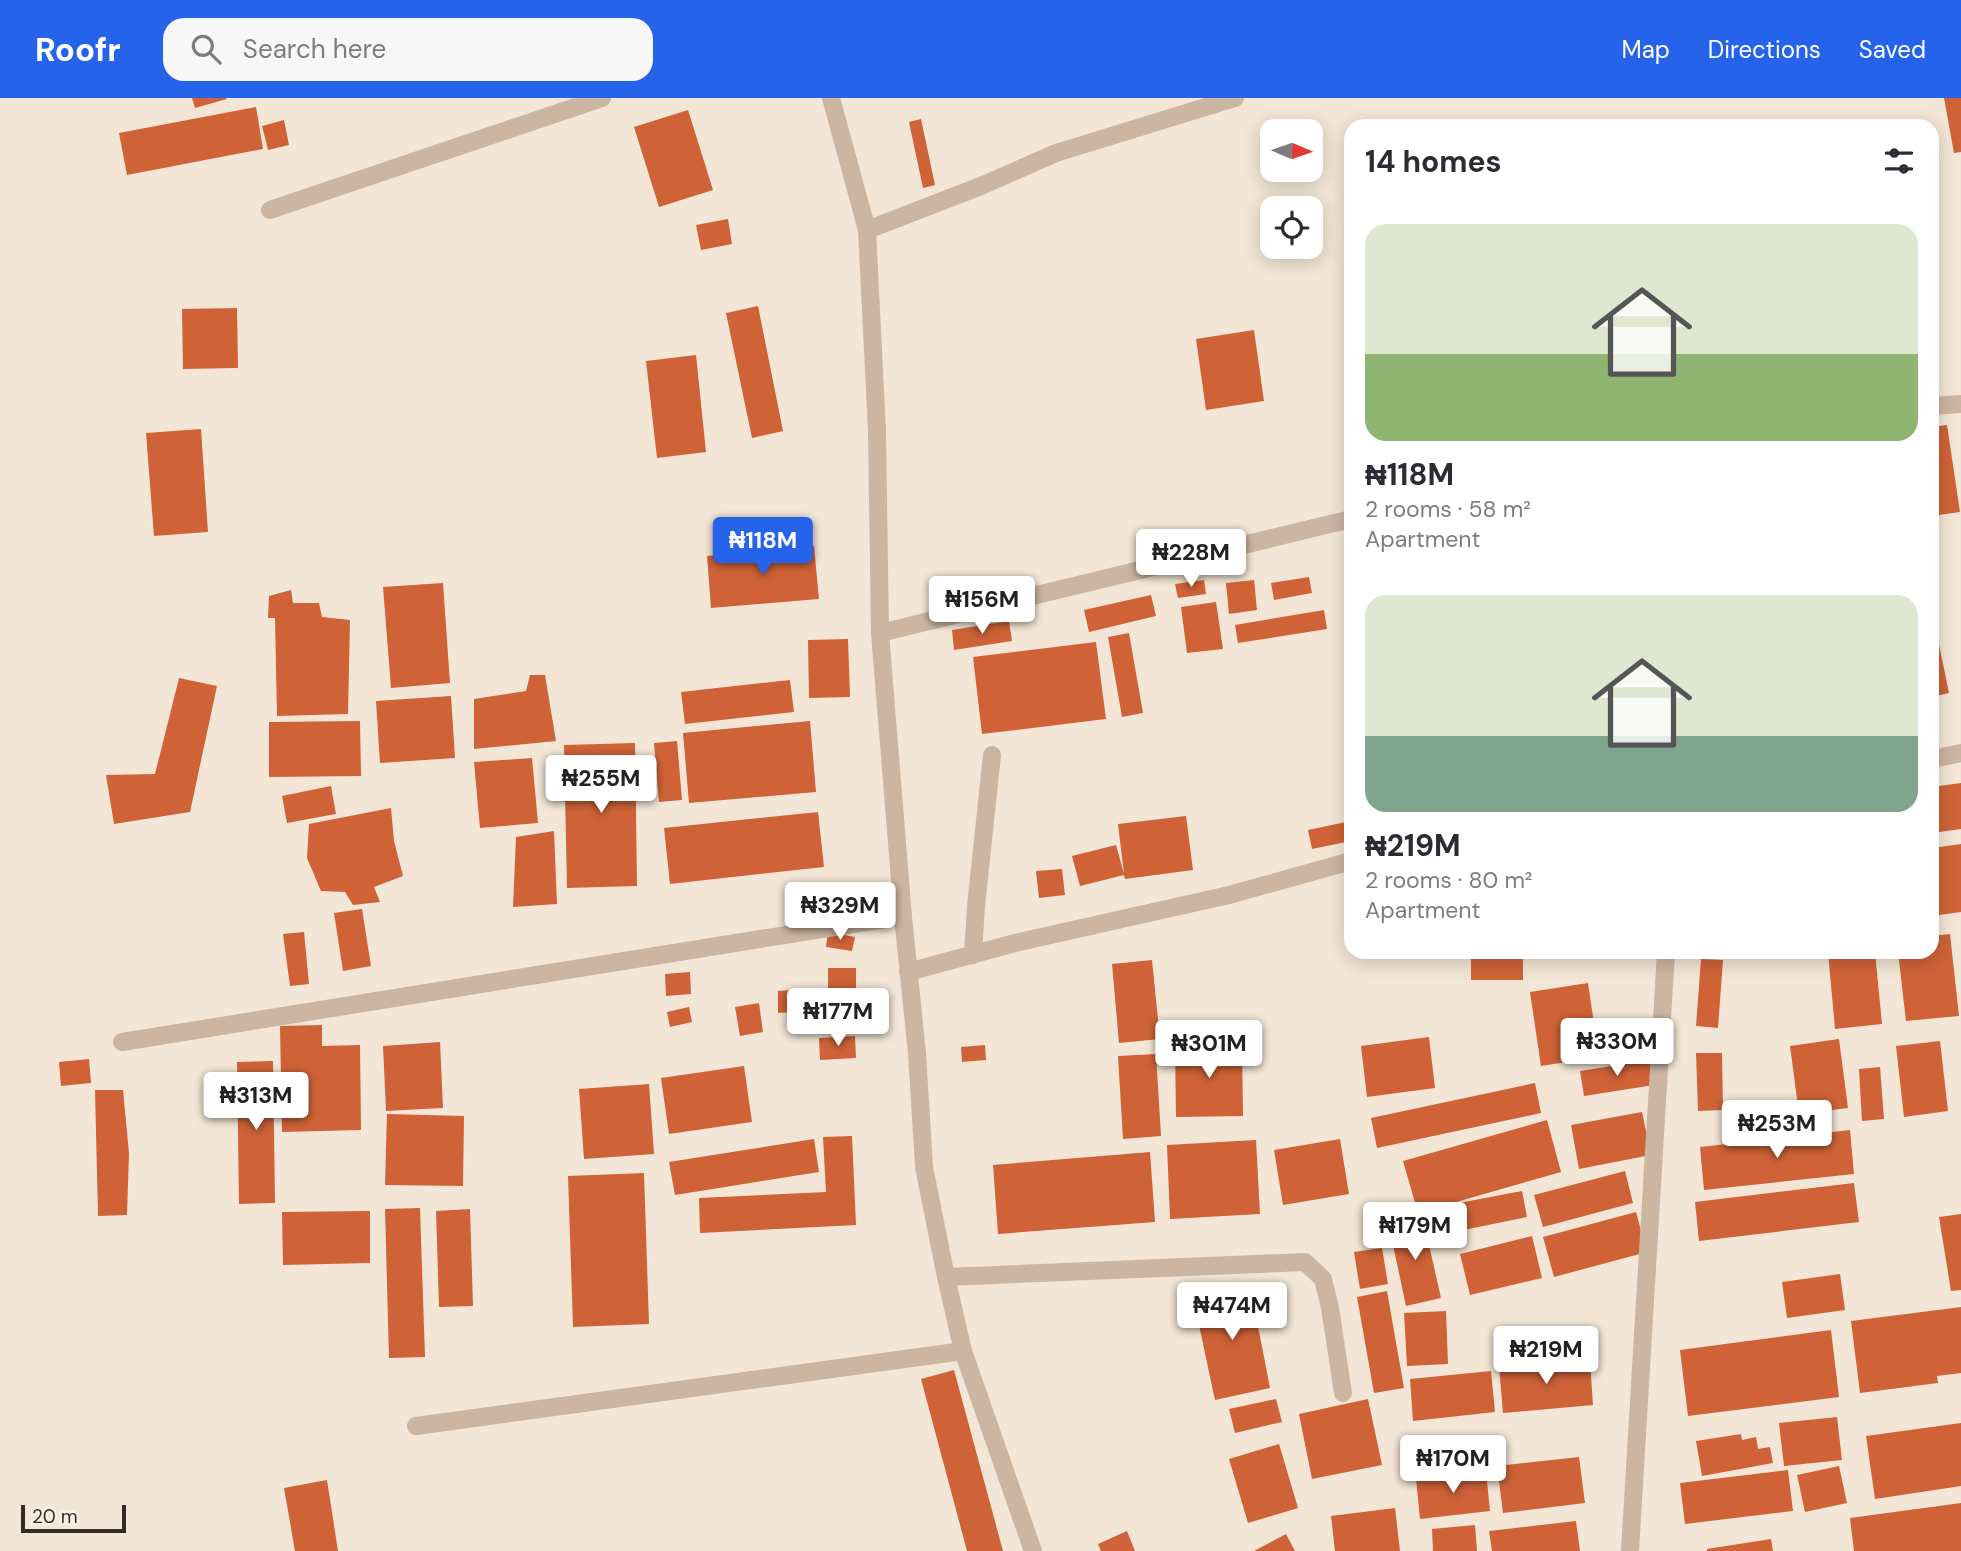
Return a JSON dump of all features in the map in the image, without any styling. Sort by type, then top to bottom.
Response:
[{"type":"street","points":[[270,210],[602,98]]},
{"type":"street","points":[[831,98],[867,230],[877,431],[880,633],[917,1053],[924,1167],[964,1351],[1033,1551]]},
{"type":"street","points":[[867,230],[981,186],[1056,153],[1235,98]]},
{"type":"street","points":[[1939,406],[1961,404]]},
{"type":"street","points":[[880,633],[1344,521]]},
{"type":"street","points":[[1939,758],[1961,753]]},
{"type":"street","points":[[973,955],[975,906],[992,754]]},
{"type":"street","points":[[908,972],[1015,943],[1229,895],[1344,863]]},
{"type":"street","points":[[122,1042],[904,916]]},
{"type":"street","points":[[1630,1551],[1666,959]]},
{"type":"street","points":[[946,1277],[1305,1262],[1323,1279],[1343,1393]]},
{"type":"street","points":[[416,1426],[964,1351]]},
{"type":"building","points":[[192,98],[226,98],[227,99],[195,108]]},
{"type":"building","points":[[1944,98],[1961,98],[1961,152],[1954,153]]},
{"type":"building","points":[[256,107],[263,149],[127,175],[119,133]]},
{"type":"building","points":[[688,110],[713,190],[659,207],[634,127]]},
{"type":"building","points":[[921,119],[935,185],[923,188],[909,122]]},
{"type":"building","points":[[284,120],[289,145],[268,150],[262,126]]},
{"type":"building","points":[[728,219],[732,244],[701,250],[696,225]]},
{"type":"building","points":[[758,306],[783,431],[752,438],[726,313]]},
{"type":"building","points":[[237,308],[238,368],[183,369],[182,309]]},
{"type":"building","points":[[1254,330],[1264,401],[1206,410],[1196,339]]},
{"type":"building","points":[[696,355],[706,452],[657,458],[646,361]]},
{"type":"building","points":[[1947,425],[1960,512],[1939,515],[1939,426]]},
{"type":"building","points":[[201,429],[208,532],[154,536],[146,433]]},
{"type":"building","points":[[814,546],[819,599],[711,608],[707,556]]},
{"type":"building","points":[[1309,577],[1312,593],[1274,600],[1271,583]]},
{"type":"building","points":[[1204,580],[1206,594],[1178,598],[1175,584]]},
{"type":"building","points":[[1254,580],[1257,610],[1229,614],[1226,583]]},
{"type":"building","points":[[443,583],[450,683],[391,688],[383,587]]},
{"type":"building","points":[[291,590],[293,603],[319,603],[322,617],[350,620],[348,714],[277,716],[275,618],[268,618],[269,596]]},
{"type":"building","points":[[1151,595],[1156,616],[1089,632],[1084,610]]},
{"type":"building","points":[[1216,602],[1223,649],[1187,653],[1181,607]]},
{"type":"building","points":[[1324,610],[1327,629],[1238,643],[1235,625]]},
{"type":"building","points":[[1009,621],[1012,641],[954,650],[952,630]]},
{"type":"building","points":[[1129,633],[1143,713],[1122,717],[1108,637]]},
{"type":"building","points":[[848,639],[850,697],[809,698],[808,640]]},
{"type":"building","points":[[1096,642],[1106,719],[982,734],[973,657]]},
{"type":"building","points":[[1939,645],[1949,693],[1939,695]]},
{"type":"building","points":[[530,675],[545,675],[556,741],[474,749],[474,699],[526,691]]},
{"type":"building","points":[[179,678],[217,686],[190,812],[114,824],[106,775],[155,774]]},
{"type":"building","points":[[790,680],[794,712],[685,724],[681,692]]},
{"type":"building","points":[[451,696],[455,758],[380,763],[376,701]]},
{"type":"building","points":[[360,721],[361,776],[269,777],[269,722]]},
{"type":"building","points":[[810,721],[816,792],[689,803],[683,733]]},
{"type":"building","points":[[677,741],[682,800],[659,802],[654,743]]},
{"type":"building","points":[[635,743],[637,886],[567,888],[564,745]]},
{"type":"building","points":[[532,758],[538,823],[480,828],[474,762]]},
{"type":"building","points":[[1961,783],[1961,829],[1939,832],[1939,786]]},
{"type":"building","points":[[331,786],[336,814],[287,823],[282,796]]},
{"type":"building","points":[[391,808],[394,841],[403,876],[374,887],[380,902],[353,905],[345,892],[321,891],[307,858],[309,824]]},
{"type":"building","points":[[818,812],[824,867],[670,884],[664,828]]},
{"type":"building","points":[[1186,816],[1193,870],[1125,879],[1124,875],[1080,886],[1072,856],[1116,845],[1124,874],[1118,824]]},
{"type":"building","points":[[1344,822],[1344,842],[1312,849],[1308,830]]},
{"type":"building","points":[[554,831],[557,904],[513,907],[516,837]]},
{"type":"building","points":[[1961,844],[1961,912],[1939,915],[1939,847]]},
{"type":"building","points":[[1062,869],[1065,895],[1039,898],[1036,871]]},
{"type":"building","points":[[362,909],[371,966],[343,971],[334,913]]},
{"type":"building","points":[[304,932],[309,984],[290,986],[283,934]]},
{"type":"building","points":[[828,932],[855,937],[852,951],[826,947]]},
{"type":"building","points":[[1950,934],[1959,1016],[1906,1021],[1899,959],[1939,959],[1939,935]]},
{"type":"building","points":[[1471,959],[1523,959],[1523,980],[1471,980]]},
{"type":"building","points":[[1701,959],[1723,960],[1718,1028],[1696,1026]]},
{"type":"building","points":[[1829,959],[1876,959],[1882,1024],[1835,1029]]},
{"type":"building","points":[[1152,960],[1160,1039],[1119,1043],[1112,964]]},
{"type":"building","points":[[828,968],[856,968],[856,992],[828,992]]},
{"type":"building","points":[[690,972],[691,994],[666,996],[665,974]]},
{"type":"building","points":[[1588,983],[1599,1057],[1541,1066],[1530,992]]},
{"type":"building","points":[[791,990],[791,1012],[778,1013],[778,991]]},
{"type":"building","points":[[818,1000],[857,1000],[857,1028],[818,1028]]},
{"type":"building","points":[[759,1003],[763,1032],[740,1036],[735,1007]]},
{"type":"building","points":[[689,1007],[692,1022],[670,1027],[667,1012]]},
{"type":"building","points":[[322,1025],[322,1046],[360,1045],[361,1130],[282,1132],[280,1026]]},
{"type":"building","points":[[855,1036],[856,1058],[820,1060],[819,1038]]},
{"type":"building","points":[[1429,1037],[1435,1088],[1367,1097],[1361,1046]]},
{"type":"building","points":[[1839,1039],[1848,1108],[1799,1114],[1790,1046]]},
{"type":"building","points":[[1940,1041],[1948,1111],[1904,1117],[1896,1046]]},
{"type":"building","points":[[440,1042],[443,1108],[386,1111],[383,1046]]},
{"type":"building","points":[[1242,1044],[1243,1116],[1176,1117],[1175,1045]]},
{"type":"building","points":[[985,1045],[986,1060],[962,1062],[961,1047]]},
{"type":"building","points":[[1696,1053],[1722,1053],[1723,1110],[1698,1111]]},
{"type":"building","points":[[1156,1054],[1161,1136],[1123,1139],[1118,1056]]},
{"type":"building","points":[[89,1059],[91,1083],[61,1086],[59,1062]]},
{"type":"building","points":[[1650,1060],[1654,1085],[1584,1096],[1580,1071]]},
{"type":"building","points":[[273,1061],[275,1203],[239,1204],[237,1062]]},
{"type":"building","points":[[744,1066],[752,1122],[669,1134],[661,1078]]},
{"type":"building","points":[[1880,1067],[1884,1119],[1862,1121],[1859,1069]]},
{"type":"building","points":[[1535,1083],[1541,1113],[1377,1148],[1371,1118]]},
{"type":"building","points":[[649,1084],[654,1154],[584,1159],[579,1089]]},
{"type":"building","points":[[95,1090],[123,1090],[129,1153],[127,1215],[98,1216]]},
{"type":"building","points":[[1642,1112],[1651,1155],[1579,1169],[1571,1125]]},
{"type":"building","points":[[387,1114],[464,1116],[463,1186],[385,1185]]},
{"type":"building","points":[[1547,1120],[1561,1172],[1418,1213],[1403,1161]]},
{"type":"building","points":[[1850,1130],[1854,1174],[1704,1190],[1700,1147]]},
{"type":"building","points":[[852,1136],[856,1225],[700,1233],[699,1198],[826,1192],[823,1137]]},
{"type":"building","points":[[814,1139],[819,1172],[675,1195],[669,1162]]},
{"type":"building","points":[[1340,1139],[1349,1194],[1283,1205],[1274,1150]]},
{"type":"building","points":[[1256,1140],[1260,1214],[1170,1219],[1167,1145]]},
{"type":"building","points":[[1150,1152],[1155,1222],[998,1234],[993,1165]]},
{"type":"building","points":[[1625,1171],[1633,1203],[1543,1227],[1534,1195]]},
{"type":"building","points":[[644,1173],[649,1324],[573,1327],[568,1176]]},
{"type":"building","points":[[1854,1183],[1859,1222],[1699,1241],[1695,1202]]},
{"type":"building","points":[[1522,1191],[1527,1217],[1454,1232],[1448,1205]]},
{"type":"building","points":[[420,1208],[425,1357],[389,1358],[385,1209]]},
{"type":"building","points":[[470,1209],[473,1306],[439,1307],[436,1211]]},
{"type":"building","points":[[370,1211],[370,1263],[283,1265],[282,1212]]},
{"type":"building","points":[[1636,1212],[1647,1252],[1554,1277],[1543,1237]]},
{"type":"building","points":[[1961,1214],[1961,1290],[1951,1291],[1939,1217]]},
{"type":"building","points":[[1423,1218],[1441,1298],[1406,1306],[1389,1226]]},
{"type":"building","points":[[1532,1236],[1542,1278],[1470,1295],[1460,1254]]},
{"type":"building","points":[[1382,1248],[1388,1284],[1360,1289],[1354,1252]]},
{"type":"building","points":[[1840,1274],[1845,1310],[1787,1318],[1782,1282]]},
{"type":"building","points":[[1250,1285],[1270,1388],[1215,1400],[1193,1297]]},
{"type":"building","points":[[1387,1291],[1404,1388],[1374,1393],[1357,1297]]},
{"type":"building","points":[[1961,1307],[1961,1373],[1937,1376],[1938,1383],[1860,1393],[1851,1321]]},
{"type":"building","points":[[1446,1311],[1448,1364],[1407,1366],[1404,1313]]},
{"type":"building","points":[[1831,1330],[1839,1397],[1688,1416],[1680,1350]]},
{"type":"building","points":[[1590,1360],[1593,1405],[1503,1413],[1499,1366]]},
{"type":"building","points":[[954,1370],[1003,1551],[967,1551],[921,1379]]},
{"type":"building","points":[[1491,1371],[1495,1412],[1413,1421],[1410,1379]]},
{"type":"building","points":[[1276,1399],[1282,1422],[1235,1433],[1229,1409]]},
{"type":"building","points":[[1368,1399],[1382,1465],[1312,1479],[1299,1414]]},
{"type":"building","points":[[1837,1417],[1842,1460],[1784,1466],[1779,1423]]},
{"type":"building","points":[[1961,1423],[1961,1486],[1875,1499],[1866,1436]]},
{"type":"building","points":[[1741,1434],[1742,1440],[1756,1437],[1758,1449],[1770,1447],[1773,1463],[1702,1476],[1696,1441]]},
{"type":"building","points":[[1279,1444],[1298,1508],[1248,1523],[1229,1459]]},
{"type":"building","points":[[1579,1457],[1585,1503],[1503,1513],[1497,1466]]},
{"type":"building","points":[[1839,1466],[1847,1503],[1805,1512],[1797,1475]]},
{"type":"building","points":[[1788,1470],[1793,1511],[1685,1524],[1680,1483]]},
{"type":"building","points":[[1486,1471],[1490,1511],[1420,1519],[1416,1478]]},
{"type":"building","points":[[327,1480],[338,1551],[295,1551],[284,1488]]},
{"type":"building","points":[[1961,1503],[1961,1551],[1854,1551],[1850,1518]]},
{"type":"building","points":[[1395,1508],[1400,1551],[1335,1551],[1331,1516]]},
{"type":"building","points":[[1576,1521],[1580,1551],[1492,1551],[1489,1531]]},
{"type":"building","points":[[1475,1525],[1477,1551],[1433,1551],[1432,1529]]},
{"type":"building","points":[[1127,1531],[1135,1551],[1101,1551],[1098,1544]]},
{"type":"building","points":[[1286,1534],[1295,1551],[1254,1551]]},
{"type":"building","points":[[1771,1539],[1773,1551],[1707,1551],[1707,1549]]}]
